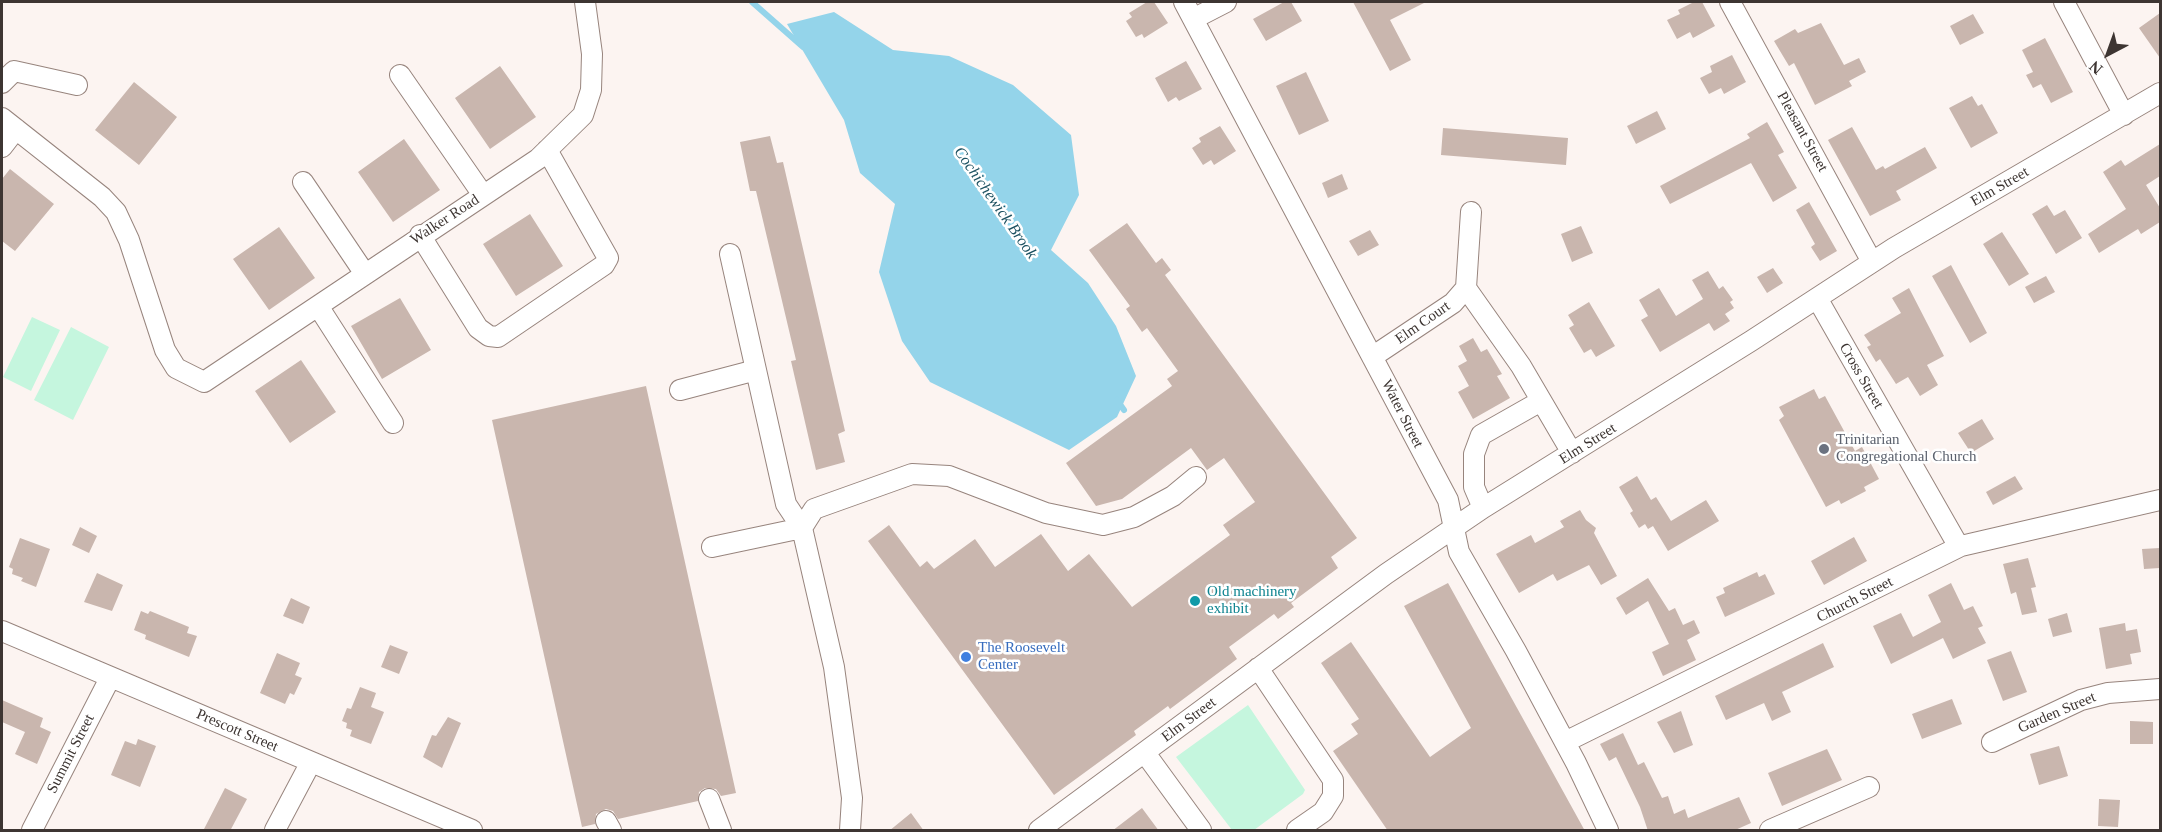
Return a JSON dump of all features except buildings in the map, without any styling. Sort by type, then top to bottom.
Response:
[{"type":"street","name":"Walker Road","points":[[9,124],[116,212],[129,240],[165,350],[176,368],[204,381],[420,235],[538,159],[583,116],[591,90],[592,54],[585,2]]},
{"type":"street","points":[[1189,10],[1226,2]]},
{"type":"street","name":"Pleasant Street","points":[[1730,2],[1872,262]]},
{"type":"street","points":[[2064,2],[2124,115]]},
{"type":"street","name":"Water Street","points":[[1189,10],[1448,500],[1459,552],[1565,742],[1608,831]]},
{"type":"street","points":[[2,83],[14,71],[77,85]]},
{"type":"street","points":[[400,75],[483,195]]},
{"type":"street","name":"Elm Street","points":[[1039,831],[1386,574],[1483,508],[1872,262],[2160,93]]},
{"type":"street","points":[[2,147],[9,124]]},
{"type":"street","points":[[420,235],[478,328],[489,336],[498,338],[603,265],[608,258],[547,150]]},
{"type":"street","points":[[303,182],[365,274]]},
{"type":"street","points":[[1471,212],[1466,288],[1516,357],[1572,453]]},
{"type":"street","points":[[730,254],[786,504],[802,528],[834,667],[852,798],[850,831]]},
{"type":"street","name":"Elm Court","points":[[1372,357],[1453,303],[1466,288]]},
{"type":"street","name":"Cross Street","points":[[1817,298],[1959,547]]},
{"type":"street","points":[[318,306],[393,423]]},
{"type":"street","points":[[680,390],[756,370]]},
{"type":"street","points":[[1483,508],[1474,487],[1474,454],[1481,435],[1541,401]]},
{"type":"street","points":[[712,547],[802,528],[814,509],[912,474],[949,476],[1046,513],[1103,525],[1134,517],[1173,496],[1196,477]]},
{"type":"street","name":"Church Street","points":[[1565,742],[1776,640],[1959,547],[2160,500]]},
{"type":"street","name":"Prescott Street","points":[[2,631],[472,831]]},
{"type":"street","points":[[1258,668],[1333,780],[1333,796],[1323,812],[1297,831]]},
{"type":"street","name":"Summit Street","points":[[32,831],[110,678]]},
{"type":"street","name":"Garden Street","points":[[1992,742],[2081,700],[2108,693],[2160,689]]},
{"type":"street","points":[[1145,753],[1201,831]]},
{"type":"street","points":[[275,831],[311,762]]},
{"type":"street","points":[[1770,831],[1869,786]]},
{"type":"street","points":[[709,799],[721,831]]},
{"type":"green space","points":[[32,317],[60,330],[31,391],[3,377]]},
{"type":"green space","points":[[71,327],[109,347],[73,420],[34,400]]},
{"type":"green space","points":[[1248,705],[1305,790],[1303,794],[1254,830],[1232,830],[1176,757]]},
{"type":"water","points":[[834,12],[893,50],[949,56],[1013,85],[1071,135],[1079,195],[1051,250],[1088,283],[1116,326],[1136,376],[1117,417],[1069,450],[930,382],[902,341],[879,272],[895,204],[860,173],[844,120],[787,24]]},
{"type":"waterway","name":"Cochichewick Brook","points":[[752,2],[803,47]]},
{"type":"waterway","name":"Cochichewick Brook","points":[[1117,400],[1124,410]]},
{"type":"place","name":"Trinitarian Congregational Church","points":[[1824,449]]},
{"type":"place","name":"Old machinery exhibit","points":[[1195,601]]},
{"type":"place","name":"The Roosevelt Center","points":[[966,657]]}]
